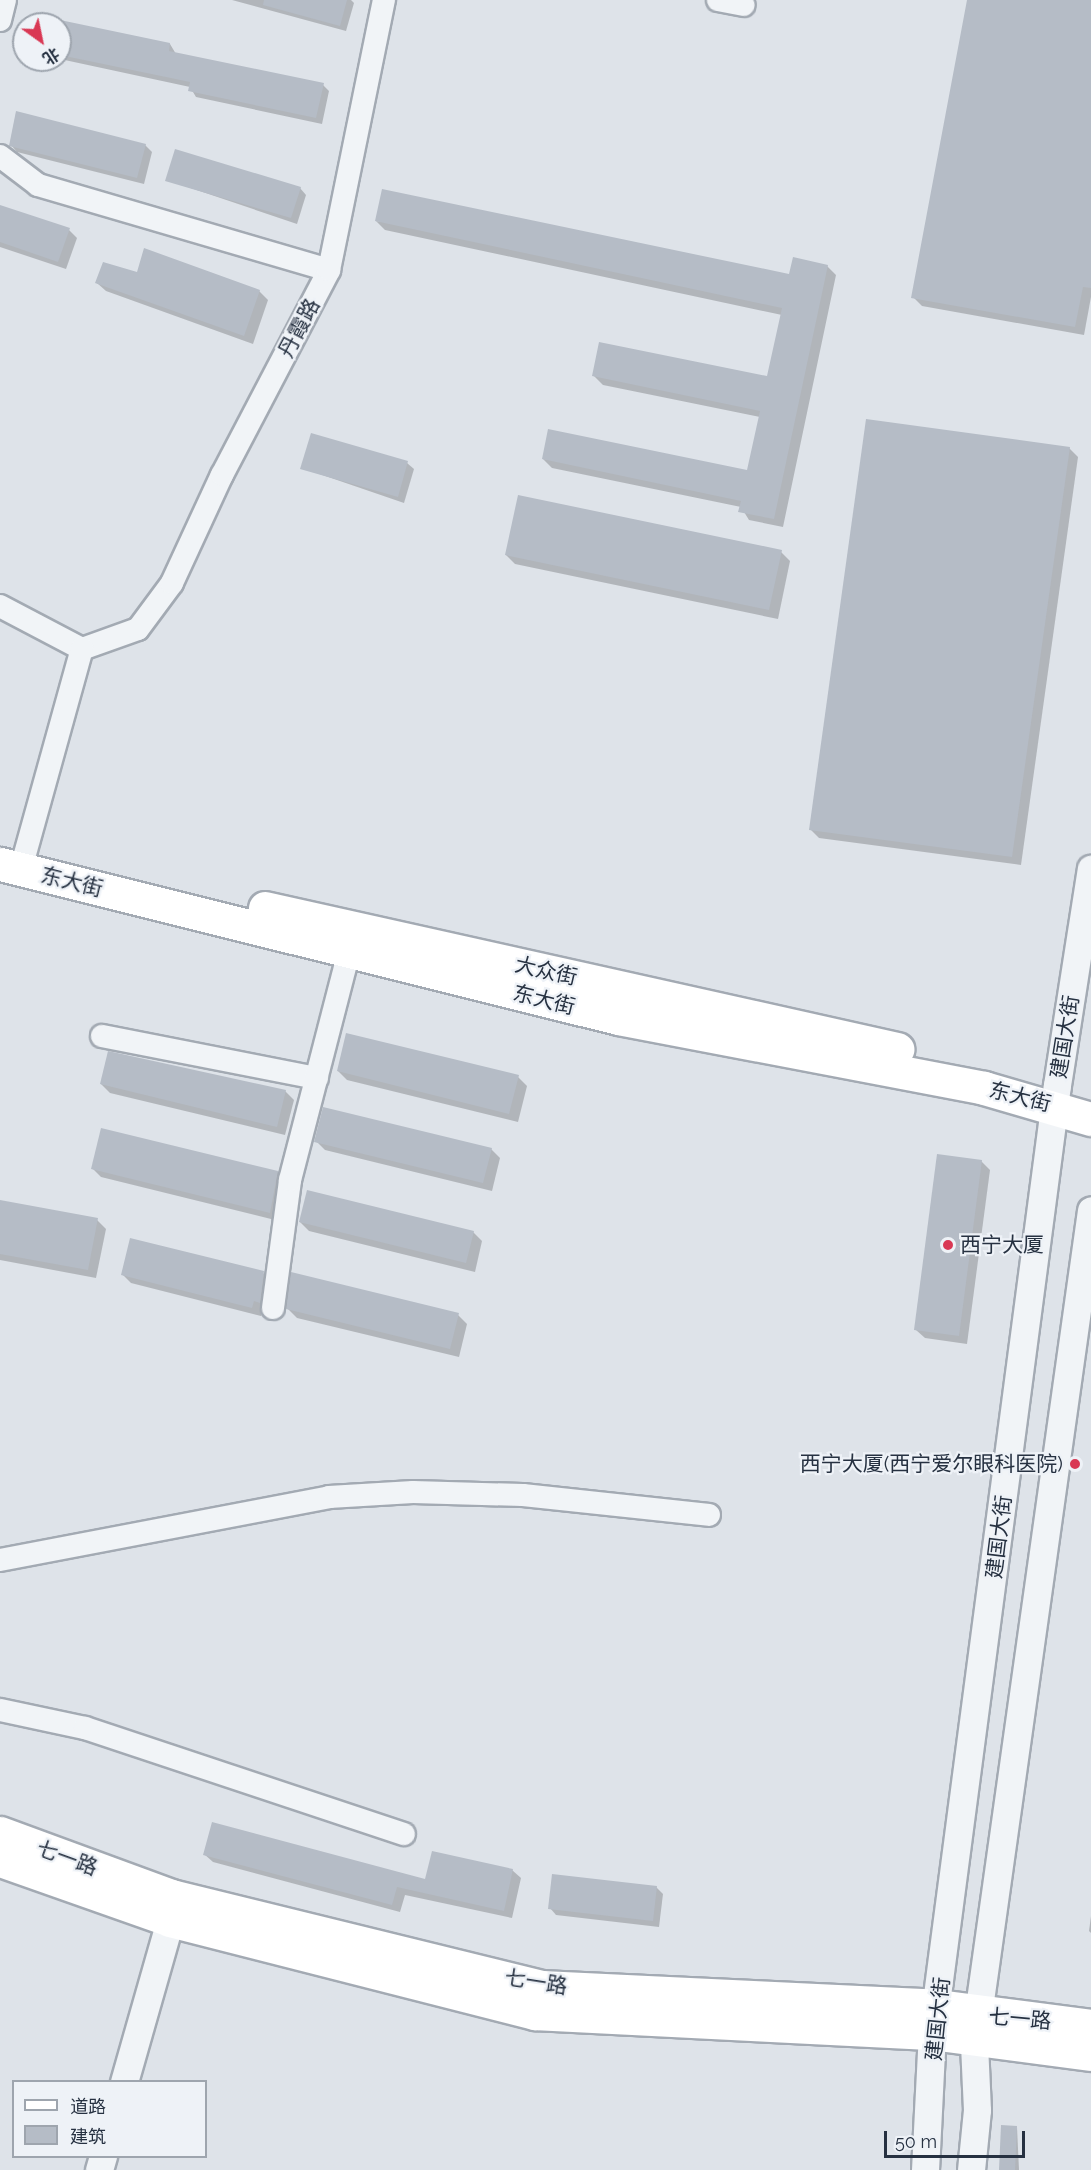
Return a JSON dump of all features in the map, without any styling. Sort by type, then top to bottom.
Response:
[{"type":"main road","name":"东大街","points":[[6,855],[349,952],[618,1018],[1056,1095],[1091,1119]]},
{"type":"main road","name":"大众街","points":[[6,855],[1056,1095],[1091,1095]]},
{"type":"main road","name":"七一路","points":[[0,1833],[171,1896],[540,1987],[935,2020],[1091,2054]]},
{"type":"main road","name":"七一路","points":[[0,1860],[170,1920],[535,2013],[935,2020]]},
{"type":"main road","name":"七一路","points":[[976,2029],[1091,2026]]},
{"type":"street","points":[[0,20],[5,0]]},
{"type":"street","name":"丹霞路","points":[[82,649],[138,629],[172,583],[329,270],[384,0]]},
{"type":"street","points":[[718,0],[744,5]]},
{"type":"street","points":[[0,156],[38,185],[329,270]]},
{"type":"street","points":[[0,606],[82,649],[6,855]]},
{"type":"street","name":"建国大街","points":[[926,2170],[935,2020],[1056,1095],[1091,869]]},
{"type":"street","points":[[273,1308],[290,1180],[349,952]]},
{"type":"street","points":[[102,1036],[317,1078]]},
{"type":"street","name":"建国大街","points":[[971,2170],[977,2110],[976,2029],[1091,1210]]},
{"type":"street","points":[[0,1560],[329,1497],[414,1492],[523,1495],[709,1515]]},
{"type":"street","points":[[0,1710],[85,1728],[404,1834]]},
{"type":"street","points":[[125,2080],[170,1920]]},
{"type":"building","points":[[264,0],[347,0],[340,26],[263,5]]},
{"type":"building","points":[[967,0],[1091,0],[1091,288],[1083,287],[1075,327],[911,298]]},
{"type":"building","points":[[72,23],[170,43],[169,51],[324,83],[316,118],[188,91],[190,82],[72,57]]},
{"type":"building","points":[[16,111],[146,144],[137,178],[9,146]]},
{"type":"building","points":[[175,149],[301,187],[291,218],[165,181]]},
{"type":"building","points":[[382,189],[789,274],[793,257],[828,265],[774,519],[738,512],[741,501],[542,459],[548,429],[747,470],[760,411],[592,376],[599,342],[767,376],[782,308],[375,221]]},
{"type":"building","points":[[0,205],[70,228],[58,262],[0,242]]},
{"type":"building","points":[[144,248],[260,290],[244,336],[95,283],[103,262],[137,272]]},
{"type":"building","points":[[866,419],[1070,447],[1012,857],[809,830]]},
{"type":"building","points":[[311,433],[408,461],[398,497],[300,469]]},
{"type":"building","points":[[518,495],[782,550],[769,610],[505,555]]},
{"type":"building","points":[[346,1033],[519,1075],[509,1114],[337,1071]]},
{"type":"building","points":[[108,1051],[286,1090],[277,1127],[100,1084]]},
{"type":"building","points":[[323,1107],[492,1148],[483,1183],[314,1142]]},
{"type":"building","points":[[101,1128],[278,1171],[270,1213],[91,1169]]},
{"type":"building","name":"西宁大厦","points":[[937,1154],[982,1160],[959,1336],[914,1330]]},
{"type":"building","points":[[307,1190],[474,1231],[466,1263],[299,1222]]},
{"type":"building","points":[[0,1200],[98,1218],[88,1270],[0,1254]]},
{"type":"building","points":[[130,1238],[264,1271],[260,1303],[254,1301],[252,1308],[121,1275]]},
{"type":"building","points":[[291,1272],[459,1313],[450,1349],[286,1309]]},
{"type":"building","points":[[212,1822],[425,1879],[432,1851],[513,1869],[504,1911],[397,1887],[392,1905],[203,1855]]},
{"type":"building","points":[[552,1874],[657,1886],[653,1921],[548,1909]]},
{"type":"building","points":[[1001,2125],[1017,2126],[1015,2170],[999,2170]]},
{"type":"place","name":"西宁大厦","points":[[948,1245]]},
{"type":"place","name":"西宁大厦(西宁爱尔眼科医院)","points":[[1075,1464]]}]
